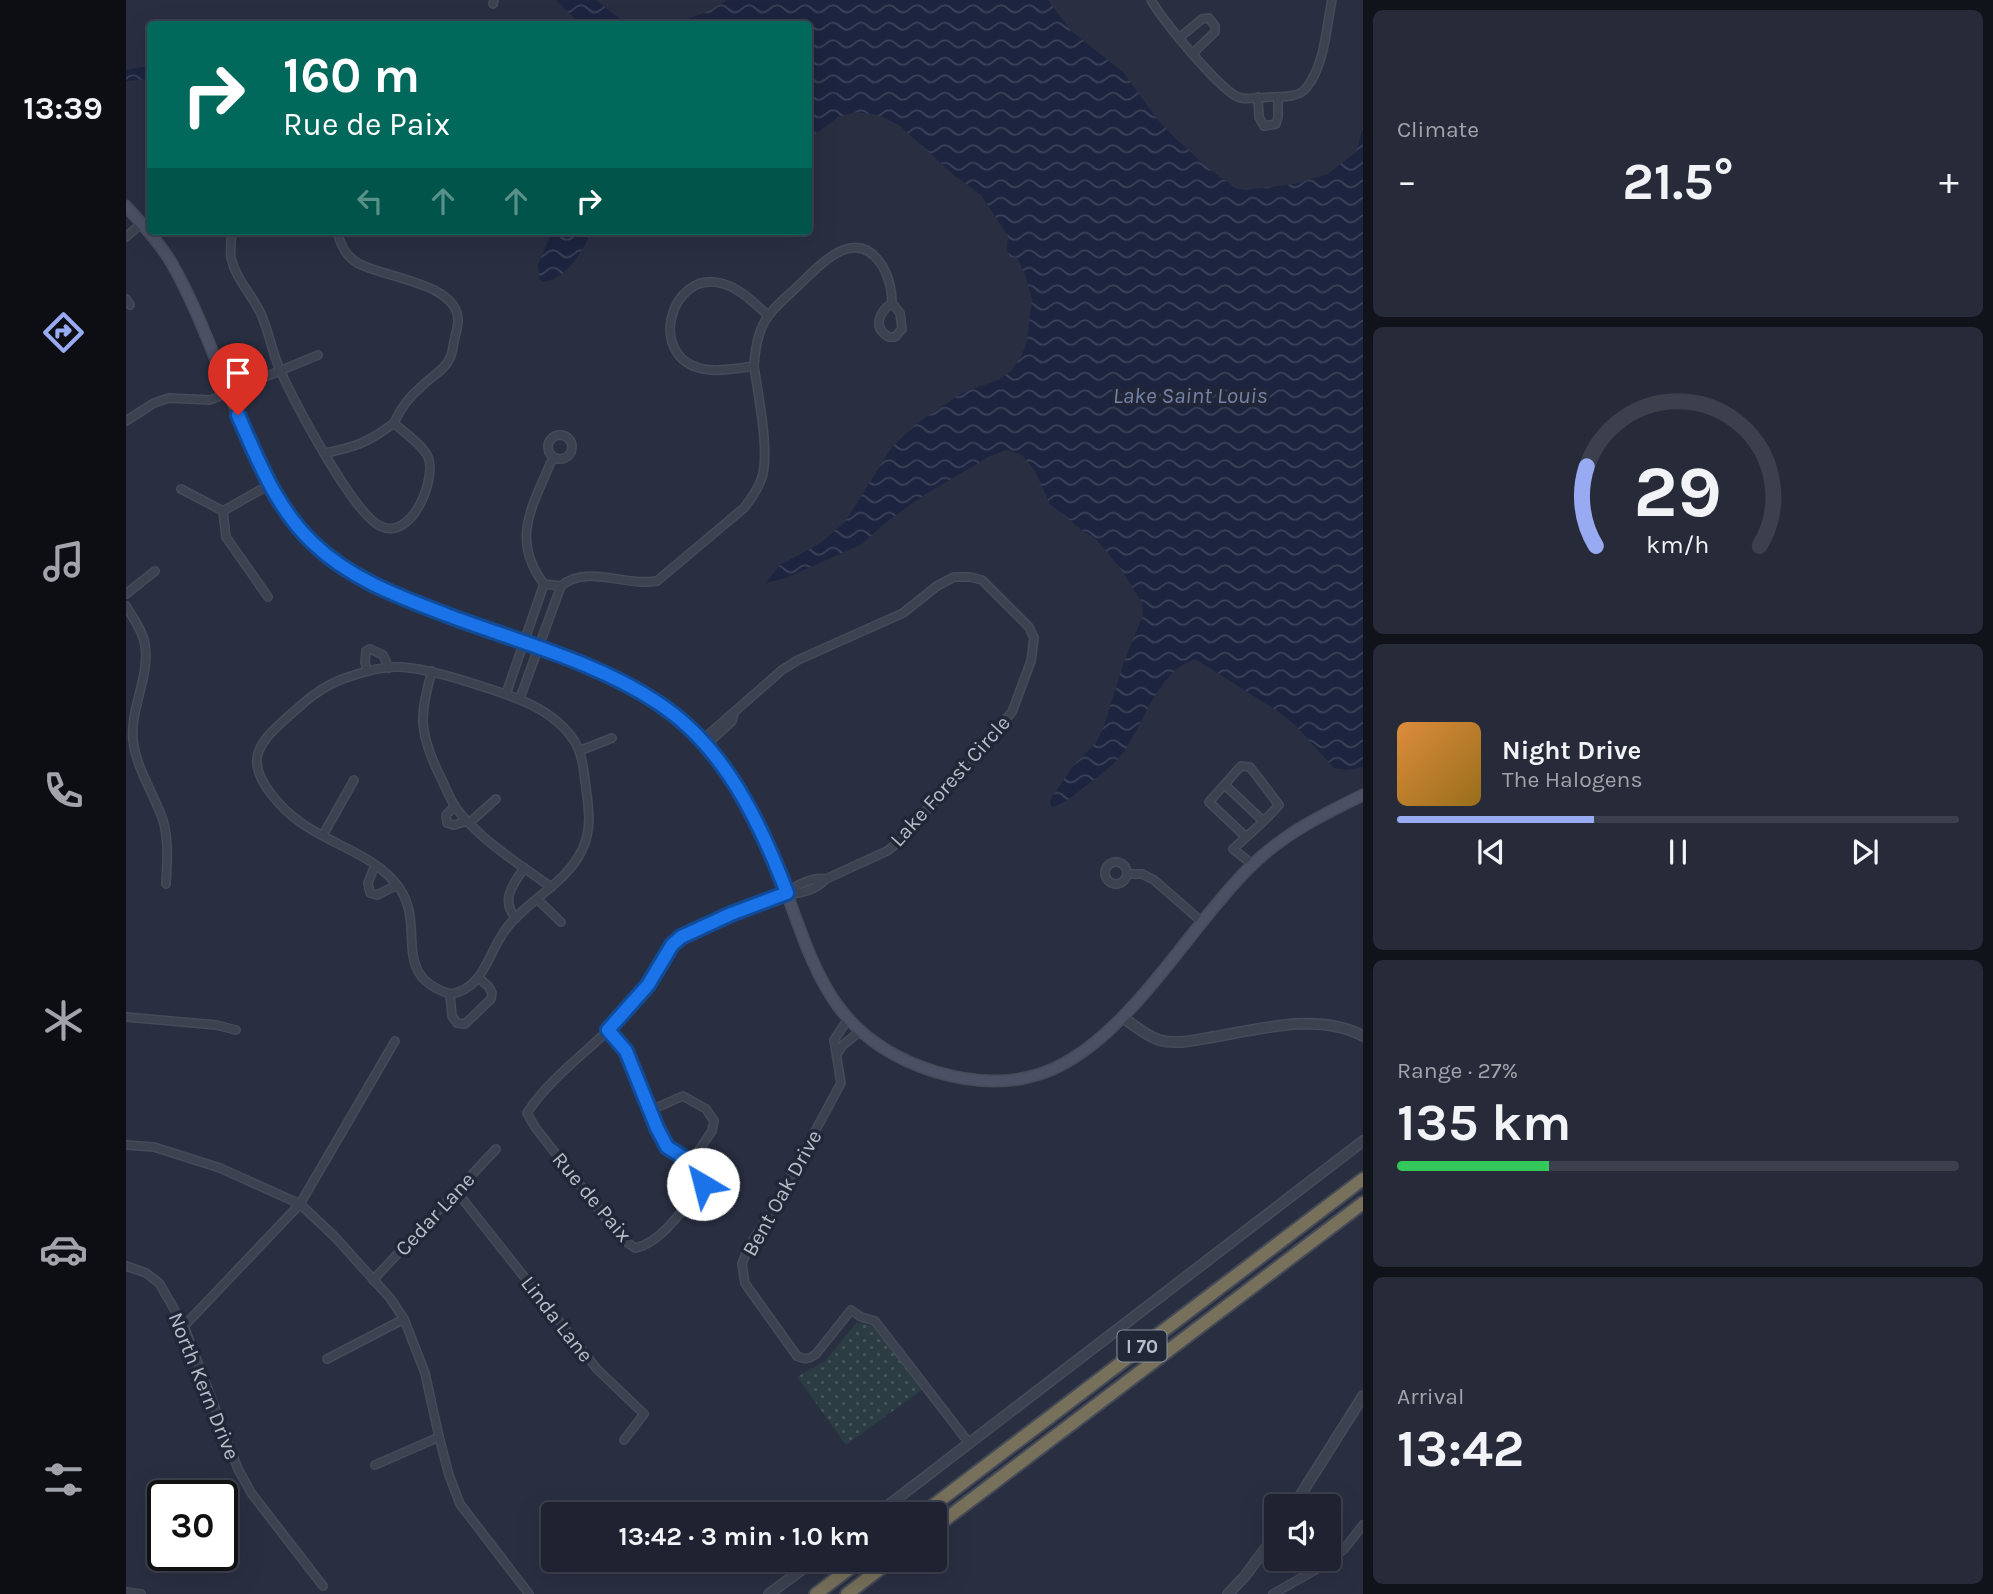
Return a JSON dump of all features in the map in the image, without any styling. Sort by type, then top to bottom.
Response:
[{"type":"highway","name":"I 70","points":[[938,1502],[1363,1180]]},
{"type":"highway","name":"I 70","points":[[947,1518],[1363,1203]]},
{"type":"highway","points":[[816,1594],[845,1572]]},
{"type":"highway","points":[[847,1594],[876,1572]]},
{"type":"main road","points":[[126,206],[147,229]]},
{"type":"main road","points":[[151,235],[169,258],[187,293],[269,485],[289,515],[313,543],[339,564],[392,594],[601,672],[635,688],[679,718],[703,744],[744,798],[774,860],[825,988],[859,1032],[907,1062],[956,1078],[1001,1082],[1034,1076],[1068,1063],[1089,1048],[1122,1017],[1252,864],[1297,828],[1363,795]]},
{"type":"street","points":[[1151,0],[1179,38],[1227,91],[1240,98],[1288,97],[1305,90],[1317,72],[1332,0]]},
{"type":"street","points":[[1179,38],[1202,19],[1209,18],[1215,26],[1215,32],[1193,53]]},
{"type":"street","points":[[1258,97],[1261,122],[1264,126],[1271,126],[1276,124],[1278,117],[1278,97]]},
{"type":"street","points":[[126,237],[142,223]]},
{"type":"street","points":[[232,235],[231,257],[239,280],[261,313],[279,369],[337,478],[376,524],[390,529],[403,526],[414,517],[429,479],[430,464],[424,452],[394,423]]},
{"type":"street","points":[[325,453],[371,441],[394,423],[421,386],[443,368],[450,358],[458,320],[454,304],[443,295],[409,279],[369,269],[354,260],[342,247],[338,235]]},
{"type":"street","points":[[520,698],[561,586],[567,581],[582,577],[644,584],[657,581],[744,508],[753,496],[762,479],[765,463],[754,366],[760,333],[768,315],[826,259],[838,251],[852,247],[866,251],[879,261],[888,276],[892,303],[900,313],[902,329],[895,337],[889,337],[883,334],[878,321],[885,308],[892,303]]},
{"type":"street","points":[[754,366],[711,370],[695,366],[682,358],[672,345],[668,330],[670,318],[678,301],[692,288],[705,283],[723,283],[742,293],[768,315]]},
{"type":"street","points":[[126,421],[154,403],[169,398],[210,400],[318,355]]},
{"type":"street","points":[[554,457],[531,512],[524,537],[526,553],[534,571],[544,584],[561,586]]},
{"type":"street","points":[[223,511],[269,485]]},
{"type":"street","points":[[181,489],[223,511]]},
{"type":"street","points":[[223,511],[226,537],[268,597]]},
{"type":"street","points":[[126,594],[155,571]]},
{"type":"street","name":"Lake Forest Circle","points":[[703,744],[732,722],[734,713],[782,670],[903,613],[937,586],[954,577],[982,580],[1029,627],[1034,638],[1031,661],[1012,712],[901,840],[887,851],[826,879],[822,884],[796,894],[787,893]]},
{"type":"street","points":[[506,694],[544,584]]},
{"type":"street","points":[[126,607],[145,643],[145,666],[133,740],[164,824],[168,849],[166,884]]},
{"type":"street","points":[[367,671],[366,650],[370,649],[383,655],[390,668]]},
{"type":"street","points":[[399,667],[432,671],[520,698],[556,721],[579,751],[589,807],[588,831],[582,851],[571,867],[505,930],[479,978],[468,988],[450,994],[434,989],[422,979],[414,965],[409,913],[402,891],[375,865],[300,823],[279,804],[262,781],[257,758],[266,736],[314,693],[338,680],[367,671],[399,667]]},
{"type":"street","points":[[432,671],[423,703],[422,729],[428,752],[455,806],[479,834],[551,887]]},
{"type":"street","points":[[579,751],[612,738]]},
{"type":"street","points":[[1246,837],[1209,802],[1241,766],[1250,766],[1279,805],[1264,821],[1233,849],[1252,864]]},
{"type":"street","points":[[323,835],[354,780]]},
{"type":"street","points":[[1224,785],[1264,821]]},
{"type":"street","points":[[455,806],[446,815],[447,823],[454,825],[468,822],[496,799]]},
{"type":"street","points":[[375,865],[368,883],[370,893],[377,895],[397,885]]},
{"type":"street","points":[[516,918],[508,900],[514,883],[524,868]]},
{"type":"street","points":[[1128,874],[1142,874],[1154,880],[1201,921]]},
{"type":"street","name":"Rue de Paix","points":[[691,1162],[700,1171],[703,1184],[658,1237],[647,1246],[635,1248],[621,1238],[527,1113],[538,1096],[608,1030],[648,985],[672,945],[681,937],[787,893]]},
{"type":"street","points":[[537,899],[561,922]]},
{"type":"street","points":[[450,994],[452,1016],[457,1023],[465,1024],[491,999],[489,987],[479,978]]},
{"type":"street","points":[[126,1017],[216,1025],[236,1030]]},
{"type":"street","points":[[1122,1017],[1150,1037],[1181,1043],[1254,1030],[1311,1024],[1348,1028],[1363,1036]]},
{"type":"street","name":"Bent Oak Drive","points":[[848,1019],[834,1040],[841,1083],[777,1202],[747,1250],[742,1264],[745,1283],[797,1356],[802,1359],[810,1359],[816,1354],[851,1310],[861,1317],[875,1321],[969,1443]]},
{"type":"street","points":[[608,1030],[626,1051],[657,1128],[667,1147],[691,1162],[712,1131],[714,1121],[706,1109],[683,1096],[651,1110]]},
{"type":"street","points":[[836,1054],[859,1032]]},
{"type":"street","points":[[184,1326],[300,1204],[395,1041]]},
{"type":"street","points":[[893,1502],[1363,1141]]},
{"type":"street","points":[[126,1146],[154,1147],[220,1168],[300,1204],[335,1237],[404,1319],[425,1373],[449,1475],[460,1504],[529,1594]]},
{"type":"street","name":"Cedar Lane","points":[[373,1280],[496,1149]]},
{"type":"street","name":"Linda Lane","points":[[457,1192],[597,1369],[644,1414],[624,1440]]},
{"type":"street","name":"North Kern Drive","points":[[126,1266],[146,1273],[159,1283],[184,1326],[238,1469],[258,1504],[323,1586]]},
{"type":"street","points":[[327,1359],[404,1319]]},
{"type":"street","points":[[1301,1494],[1363,1395]]},
{"type":"street","points":[[375,1465],[439,1437]]},
{"type":"street","points":[[1273,1594],[1329,1562],[1345,1548],[1363,1525]]},
{"type":"street","points":[[1228,1594],[1264,1550]]},
{"type":"street","points":[[769,1594],[799,1572]]},
{"type":"street","points":[[126,1592],[142,1594]]},
{"type":"shaded area","points":[[857,1322],[875,1327],[923,1389],[846,1445],[797,1377],[825,1361]]},
{"type":"water","points":[[556,0],[595,0],[618,17],[629,21],[577,21]]},
{"type":"water","name":"Lake Saint Louis","points":[[727,0],[1048,0],[1071,31],[1123,72],[1158,120],[1175,138],[1209,169],[1236,188],[1245,190],[1294,184],[1328,174],[1356,152],[1363,127],[1363,767],[1346,770],[1334,768],[1295,725],[1279,712],[1195,659],[1182,665],[1161,686],[1116,762],[1069,799],[1052,807],[1052,797],[1074,765],[1095,744],[1103,729],[1124,662],[1143,615],[1142,603],[1121,569],[1096,539],[1050,504],[1035,471],[1022,455],[1006,450],[990,456],[924,495],[885,523],[862,544],[786,578],[766,583],[780,565],[819,544],[845,522],[892,447],[916,424],[962,393],[998,380],[1011,371],[1022,355],[1027,341],[1032,299],[1025,274],[1017,258],[1010,257],[1007,250],[1008,236],[981,195],[955,176],[899,125],[878,115],[856,112],[838,117],[812,137],[812,21],[680,21],[703,13]]},
{"type":"water","points":[[147,66],[147,79],[126,81],[126,70]]},
{"type":"water","points":[[550,235],[591,235],[579,255],[560,275],[543,282],[539,279],[538,265]]},
{"type":"route","points":[[238,415],[269,485],[289,515],[313,543],[339,564],[392,594],[601,672],[635,688],[679,718],[705,746],[744,798],[760,827],[787,893],[681,937],[672,945],[648,985],[608,1030],[626,1051],[667,1147],[700,1171],[703,1184]]}]
